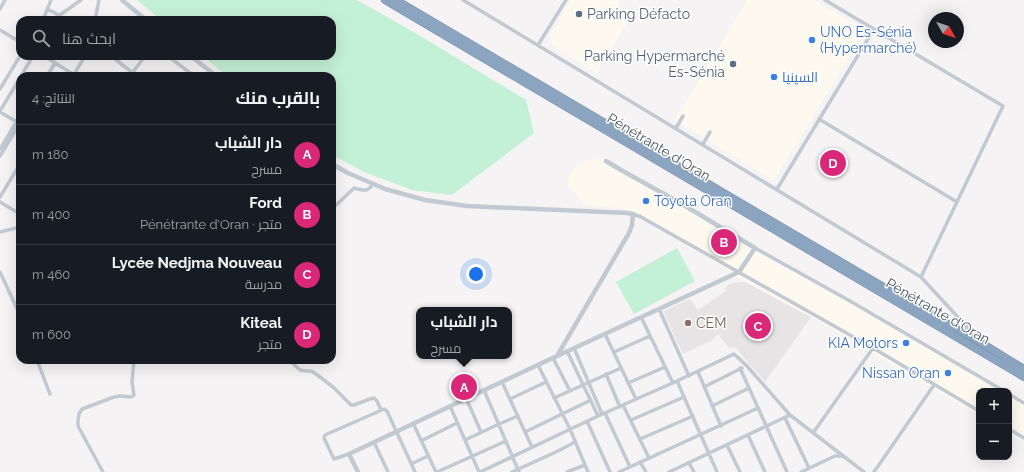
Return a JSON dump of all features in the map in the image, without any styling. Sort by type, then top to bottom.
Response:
[{"type":"highway","name":"Pénétrante d'Oran","points":[[385,0],[1024,377]]},
{"type":"highway","name":"Pénétrante d'Oran","points":[[396,0],[1024,369]]},
{"type":"street","points":[[44,16],[50,0]]},
{"type":"street","points":[[47,9],[59,15],[81,0]]},
{"type":"street","points":[[96,16],[99,0]]},
{"type":"street","points":[[122,0],[141,16]]},
{"type":"street","points":[[463,0],[921,277],[980,342]]},
{"type":"street","points":[[538,45],[566,0]]},
{"type":"street","points":[[825,0],[1004,106],[921,277]]},
{"type":"street","points":[[0,9],[3,1]]},
{"type":"street","points":[[777,189],[874,29]]},
{"type":"street","points":[[0,30],[16,40]]},
{"type":"street","points":[[0,89],[18,60]]},
{"type":"street","points":[[23,72],[31,60]]},
{"type":"street","points":[[50,60],[68,72]]},
{"type":"street","points":[[76,72],[84,60]]},
{"type":"street","points":[[115,60],[129,72]]},
{"type":"street","points":[[133,72],[142,60]]},
{"type":"street","points":[[173,60],[189,72]]},
{"type":"street","points":[[195,60],[210,72]]},
{"type":"street","points":[[49,72],[55,63]]},
{"type":"street","points":[[16,84],[0,111],[16,120]]},
{"type":"street","points":[[676,128],[683,116]]},
{"type":"street","points":[[819,119],[957,202]]},
{"type":"street","points":[[0,149],[16,126]]},
{"type":"street","points":[[0,156],[16,127]]},
{"type":"street","points":[[703,144],[710,132]]},
{"type":"street","points":[[606,160],[754,248],[850,301],[999,388]]},
{"type":"street","points":[[336,166],[385,189],[425,200],[467,206],[627,213],[641,217],[873,348],[976,409]]},
{"type":"street","points":[[0,197],[16,171]]},
{"type":"street","points":[[336,205],[354,188],[365,191],[370,189],[373,184]]},
{"type":"street","points":[[0,202],[16,212]]},
{"type":"street","points":[[555,357],[629,233],[632,225],[633,214]]},
{"type":"street","points":[[0,232],[16,228]]},
{"type":"street","points":[[415,472],[396,432],[387,411],[384,409],[325,435],[324,438],[334,459],[349,454],[374,442],[396,432],[413,424],[466,398],[739,272],[754,248]]},
{"type":"street","points":[[0,272],[15,305]]},
{"type":"street","points":[[659,310],[689,376]]},
{"type":"street","points":[[641,317],[673,383]]},
{"type":"street","points":[[605,334],[636,399]]},
{"type":"street","points":[[614,352],[650,336]]},
{"type":"street","points":[[574,348],[602,414],[630,467]]},
{"type":"street","points":[[813,433],[873,348]]},
{"type":"street","points":[[567,351],[591,400],[602,414]]},
{"type":"street","points":[[450,406],[479,472],[602,414],[698,372],[734,354],[746,365],[790,415],[864,472]]},
{"type":"street","points":[[555,357],[570,391]]},
{"type":"street","points":[[39,364],[50,394]]},
{"type":"street","points":[[103,472],[78,426],[79,414],[82,409],[106,399],[120,396],[131,397],[134,394],[132,382],[134,364]]},
{"type":"street","points":[[293,364],[300,370],[311,371],[316,374],[333,387],[350,405],[374,398],[381,410]]},
{"type":"street","points":[[538,365],[570,430],[588,472]]},
{"type":"street","points":[[704,387],[746,365]]},
{"type":"street","points":[[628,383],[665,367]]},
{"type":"street","points":[[554,398],[621,368]]},
{"type":"street","points":[[740,368],[787,472]]},
{"type":"street","points":[[698,372],[721,426]]},
{"type":"street","points":[[606,374],[621,406],[631,420],[649,458]]},
{"type":"street","points":[[677,381],[717,472]]},
{"type":"street","points":[[502,382],[532,447]]},
{"type":"street","points":[[510,399],[546,382]]},
{"type":"street","points":[[874,472],[934,385]]},
{"type":"street","points":[[712,406],[749,388]]},
{"type":"street","points":[[484,390],[519,471]]},
{"type":"street","points":[[1012,396],[1024,403]]},
{"type":"street","points":[[631,420],[684,397]]},
{"type":"street","points":[[466,398],[481,432]]},
{"type":"street","points":[[525,432],[591,400]]},
{"type":"street","points":[[618,472],[758,408]]},
{"type":"street","points":[[670,472],[790,415]]},
{"type":"street","points":[[465,440],[518,416]]},
{"type":"street","points":[[640,440],[693,416]]},
{"type":"street","points":[[784,418],[809,468]]},
{"type":"street","points":[[587,422],[610,472]]},
{"type":"street","points":[[421,441],[457,423]]},
{"type":"street","points":[[413,424],[436,472],[506,441]]},
{"type":"street","points":[[1012,431],[1024,438]]},
{"type":"street","points":[[748,435],[765,472]]},
{"type":"street","points":[[374,442],[388,472]]},
{"type":"street","points":[[512,472],[519,471],[575,442]]},
{"type":"street","points":[[727,445],[740,472]]},
{"type":"street","points":[[349,454],[358,472]]},
{"type":"street","points":[[411,464],[428,456]]},
{"type":"street","points":[[801,472],[835,456],[842,456]]},
{"type":"street","points":[[640,462],[646,472]]},
{"type":"street","points":[[689,463],[694,472]]},
{"type":"street","points":[[567,472],[585,465]]},
{"type":"shaded area","points":[[571,0],[620,0],[617,5],[632,15],[596,73],[552,45],[550,35]]},
{"type":"shaded area","points":[[747,0],[814,0],[866,30],[774,181],[675,120]]},
{"type":"shaded area","points":[[599,158],[1003,388],[976,388],[976,413],[811,317],[745,282],[640,214],[625,209],[586,205],[568,186],[569,175],[575,167],[586,160]]},
{"type":"shaded area","points":[[745,282],[811,317],[765,382],[734,346],[730,349],[718,334],[711,341],[683,354],[663,311],[690,299],[698,310],[727,290],[725,288],[731,283]]},
{"type":"shaded area","points":[[1012,393],[1024,400],[1024,441],[1012,435]]},
{"type":"green space","points":[[137,0],[357,0],[417,34],[526,100],[534,133],[452,195],[412,190],[364,172],[336,157],[336,72],[222,72],[208,60],[336,60],[336,16],[156,16]]},
{"type":"green space","points":[[677,248],[695,281],[634,314],[616,282]]},
{"type":"place","name":"Parking Défacto","points":[[579,14]]},
{"type":"place","name":"UNO Es-Sénia (Hypermarché)","points":[[812,40]]},
{"type":"place","name":"Parking Hypermarché Es-Sénia","points":[[733,64]]},
{"type":"place","name":"السينيا","points":[[774,77]]},
{"type":"place","name":"Kiteal","points":[[833,163]]},
{"type":"place","name":"Toyota Oran","points":[[646,201]]},
{"type":"place","name":"Ford","points":[[724,242]]},
{"type":"place","name":"CEM","points":[[688,323]]},
{"type":"place","name":"Lycée Nedjma Nouveau","points":[[758,326]]},
{"type":"place","name":"KIA Motors","points":[[906,343]]},
{"type":"place","name":"Nissan Oran","points":[[948,373]]},
{"type":"place","name":"دار الشباب","points":[[464,387]]}]
